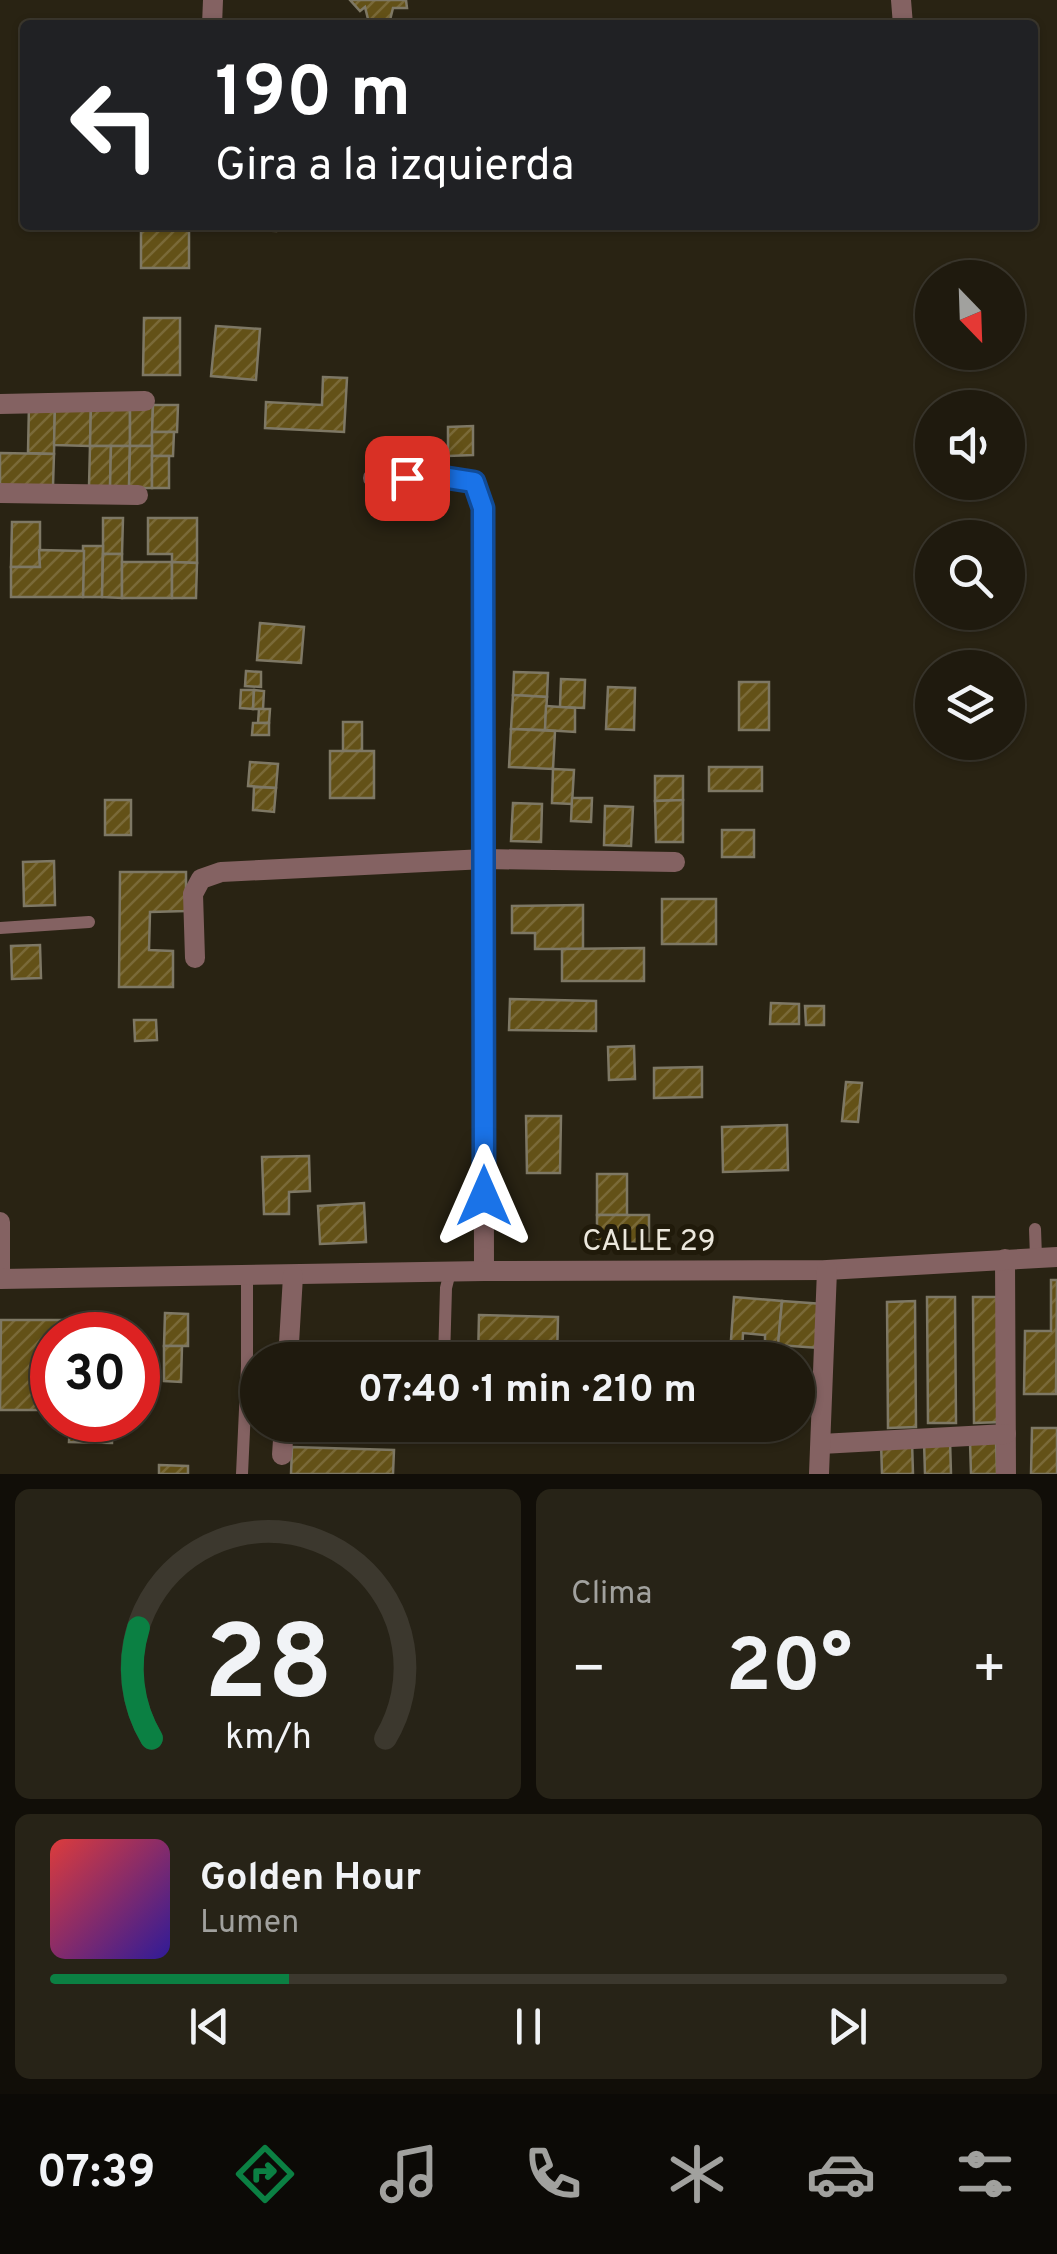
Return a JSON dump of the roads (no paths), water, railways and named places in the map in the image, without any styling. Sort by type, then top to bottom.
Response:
[{"type":"street","points":[[0,404],[145,402]]},
{"type":"street","points":[[372,478],[442,477],[474,482],[483,508],[484,1271]]},
{"type":"street","points":[[0,494],[138,496]]},
{"type":"street","points":[[195,958],[193,894],[201,879],[221,872],[484,859],[676,862]]},
{"type":"street","points":[[0,1222],[0,1279]]},
{"type":"street","name":"CALLE 29","points":[[0,1279],[828,1270],[1047,1257]]},
{"type":"street","points":[[1006,1260],[1006,1474]]},
{"type":"street","points":[[819,1474],[828,1270]]},
{"type":"street","points":[[289,1342],[294,1276]]},
{"type":"street","points":[[821,1444],[1006,1434]]},
{"type":"street","points":[[282,1455],[283,1442]]},
{"type":"lane","points":[[0,928],[88,922]]},
{"type":"lane","points":[[1035,1229],[1047,1257]]},
{"type":"lane","points":[[444,1342],[450,1272]]},
{"type":"lane","points":[[242,1474],[248,1366],[247,1276]]}]
